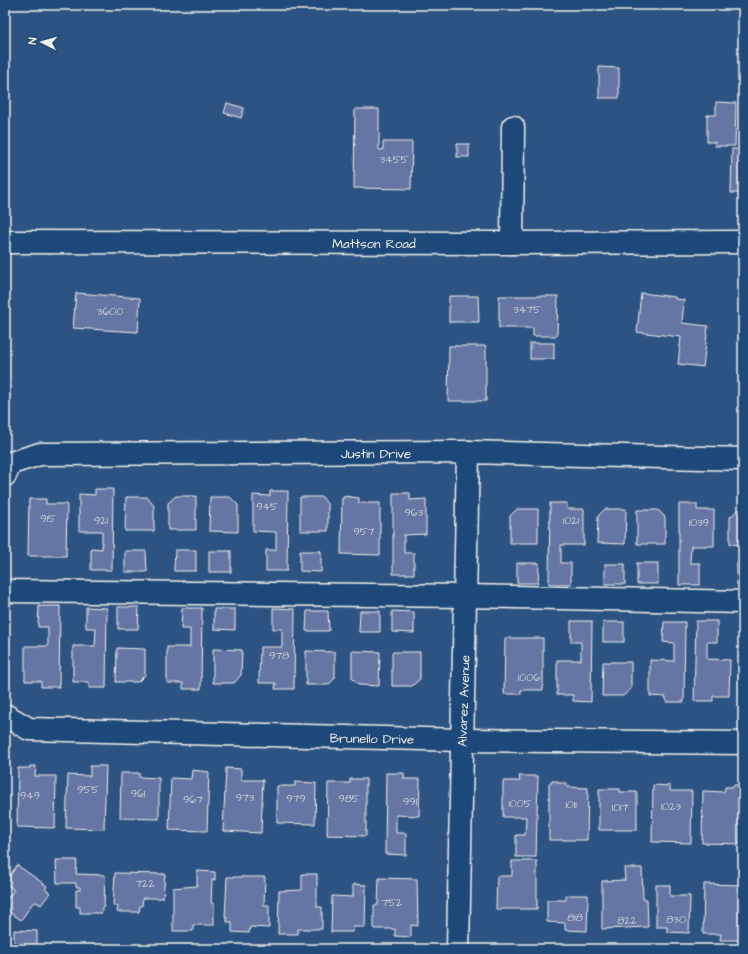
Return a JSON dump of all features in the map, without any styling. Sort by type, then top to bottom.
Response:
[{"type":"street","points":[[512,243],[513,126]]},
{"type":"street","name":"Mattson Road","points":[[5,242],[743,242]]},
{"type":"street","name":"Justin Drive","points":[[8,469],[40,454],[468,452],[743,459]]},
{"type":"street","name":"Alvarez Avenue","points":[[458,949],[468,452]]},
{"type":"street","points":[[5,591],[466,596],[743,602]]},
{"type":"street","name":"Brunello Drive","points":[[5,715],[29,729],[462,740],[743,743]]},
{"type":"building","points":[[599,67],[619,68],[619,98],[599,98]]},
{"type":"building","points":[[716,102],[736,103],[735,146],[715,146],[715,142],[707,142],[707,115],[716,115]]},
{"type":"building","points":[[227,103],[244,108],[241,118],[224,113]]},
{"type":"building","points":[[355,109],[379,109],[379,150],[383,150],[383,142],[412,142],[411,189],[354,188]]},
{"type":"building","points":[[457,144],[469,144],[469,157],[457,157]]},
{"type":"building","points":[[732,149],[743,149],[743,193],[731,193]]},
{"type":"building","points":[[76,293],[140,298],[138,332],[73,328]]},
{"type":"building","points":[[641,293],[675,297],[675,299],[684,300],[682,323],[708,326],[703,367],[678,364],[681,337],[637,332]]},
{"type":"building","points":[[449,296],[478,296],[479,322],[449,322]]},
{"type":"building","points":[[499,296],[558,296],[557,336],[533,336],[533,328],[499,328]]},
{"type":"building","points":[[530,343],[554,343],[554,359],[530,359]]},
{"type":"building","points":[[449,346],[486,346],[486,401],[448,401]]},
{"type":"building","points":[[95,489],[113,489],[112,570],[91,570],[91,548],[102,549],[102,531],[79,531],[79,494],[95,495]]},
{"type":"building","points":[[270,491],[288,491],[287,571],[266,571],[266,550],[276,550],[276,532],[253,531],[253,495],[270,496]]},
{"type":"building","points":[[393,493],[410,493],[410,500],[426,499],[426,534],[404,535],[404,553],[414,553],[414,574],[393,574]]},
{"type":"building","points":[[176,496],[196,496],[196,530],[168,530],[168,503]]},
{"type":"building","points":[[344,496],[359,498],[359,503],[380,503],[380,555],[341,554],[342,498],[344,498]]},
{"type":"building","points":[[126,497],[147,497],[154,506],[154,531],[125,531]]},
{"type":"building","points":[[210,497],[230,497],[238,505],[238,532],[209,531]]},
{"type":"building","points":[[300,497],[322,497],[328,505],[328,531],[300,531]]},
{"type":"building","points":[[29,499],[46,499],[46,504],[67,504],[66,556],[28,556]]},
{"type":"building","points":[[550,503],[567,503],[567,509],[584,509],[584,545],[561,545],[561,563],[571,563],[571,584],[549,584]]},
{"type":"building","points":[[679,504],[697,504],[697,510],[714,510],[714,546],[691,546],[690,563],[700,563],[700,585],[679,585]]},
{"type":"building","points":[[517,509],[538,509],[538,543],[510,543],[510,516]]},
{"type":"building","points":[[605,509],[626,509],[625,544],[597,543],[598,516]]},
{"type":"building","points":[[637,510],[658,510],[665,517],[665,544],[637,544]]},
{"type":"building","points":[[738,510],[743,510],[743,545],[730,544],[730,517]]},
{"type":"building","points":[[175,550],[196,550],[196,571],[174,571]]},
{"type":"building","points":[[125,551],[146,551],[147,572],[125,572]]},
{"type":"building","points":[[209,551],[231,551],[231,572],[209,572]]},
{"type":"building","points":[[300,551],[321,551],[321,572],[300,571]]},
{"type":"building","points":[[517,563],[539,563],[538,583],[517,583]]},
{"type":"building","points":[[637,563],[658,563],[658,584],[637,584]]},
{"type":"building","points":[[737,563],[743,564],[743,585],[737,585]]},
{"type":"building","points":[[605,564],[625,564],[625,584],[605,584]]},
{"type":"building","points":[[39,606],[60,606],[59,687],[41,687],[41,681],[25,681],[25,646],[48,646],[48,627],[38,627]]},
{"type":"building","points":[[86,607],[107,608],[106,688],[89,688],[89,682],[73,682],[73,646],[95,646],[96,628],[86,628]]},
{"type":"building","points":[[118,607],[139,607],[138,629],[118,629]]},
{"type":"building","points":[[182,608],[202,608],[201,689],[183,689],[183,683],[167,683],[167,647],[190,647],[190,629],[181,629]]},
{"type":"building","points":[[273,608],[295,609],[294,689],[275,689],[276,683],[259,683],[260,647],[282,647],[282,629],[273,629]]},
{"type":"building","points":[[214,609],[235,609],[235,630],[214,629]]},
{"type":"building","points":[[307,611],[328,611],[329,631],[306,631]]},
{"type":"building","points":[[360,611],[380,611],[380,632],[359,632]]},
{"type":"building","points":[[392,611],[414,612],[414,633],[392,632]]},
{"type":"building","points":[[571,621],[592,621],[591,702],[573,701],[573,695],[557,695],[557,660],[581,660],[581,642],[571,642]]},
{"type":"building","points":[[696,621],[717,621],[717,642],[707,642],[707,659],[730,660],[729,696],[713,696],[713,701],[694,701]]},
{"type":"building","points":[[603,622],[624,622],[624,642],[603,642]]},
{"type":"building","points":[[664,622],[685,622],[684,702],[666,702],[666,697],[650,696],[650,660],[674,661],[674,643],[663,642]]},
{"type":"building","points":[[505,638],[543,638],[543,690],[521,690],[521,694],[504,694]]},
{"type":"building","points":[[741,640],[743,640],[743,692],[740,692]]},
{"type":"building","points":[[117,648],[145,649],[145,675],[138,682],[116,682]]},
{"type":"building","points":[[213,649],[242,650],[241,675],[234,683],[213,683]]},
{"type":"building","points":[[306,651],[335,652],[335,678],[328,685],[306,685]]},
{"type":"building","points":[[352,651],[380,652],[379,686],[359,685],[352,678]]},
{"type":"building","points":[[392,652],[420,652],[420,679],[412,686],[392,686]]},
{"type":"building","points":[[603,662],[631,662],[631,689],[623,696],[602,696]]},
{"type":"building","points":[[30,766],[36,766],[35,776],[56,776],[55,828],[17,827],[18,768],[30,768]]},
{"type":"building","points":[[90,766],[106,766],[104,829],[66,828],[68,775],[90,776]]},
{"type":"building","points":[[226,768],[241,769],[241,780],[263,780],[261,833],[223,831]]},
{"type":"building","points":[[192,770],[209,772],[207,831],[169,830],[171,778],[191,779]]},
{"type":"building","points":[[121,773],[139,773],[139,777],[159,778],[159,819],[120,818]]},
{"type":"building","points":[[386,773],[404,773],[404,779],[420,779],[419,816],[396,815],[396,833],[406,833],[406,855],[385,854]]},
{"type":"building","points":[[519,776],[538,776],[536,857],[516,857],[516,835],[525,835],[526,817],[503,817],[503,781],[520,781]]},
{"type":"building","points":[[350,779],[366,779],[366,836],[327,835],[328,783],[350,783]]},
{"type":"building","points":[[552,781],[567,783],[567,787],[588,788],[587,840],[549,840],[549,783],[552,783]]},
{"type":"building","points":[[295,782],[316,783],[315,824],[277,823],[277,786],[295,786]]},
{"type":"building","points":[[653,785],[670,786],[670,791],[692,791],[691,843],[652,842]]},
{"type":"building","points":[[733,785],[739,785],[742,787],[741,844],[702,843],[703,791],[724,792],[725,787],[733,787]]},
{"type":"building","points":[[599,789],[620,789],[620,792],[637,792],[637,830],[599,830]]},
{"type":"building","points":[[56,860],[77,860],[76,874],[105,875],[104,907],[102,907],[102,913],[80,913],[80,907],[76,907],[76,890],[80,890],[80,887],[76,887],[76,883],[57,883]]},
{"type":"building","points":[[512,861],[537,861],[537,909],[496,909],[497,876],[512,876]]},
{"type":"building","points":[[17,865],[47,886],[45,889],[50,893],[41,905],[36,902],[33,903],[21,920],[5,909],[5,902],[14,890],[5,883]]},
{"type":"building","points":[[624,868],[642,868],[643,899],[647,899],[648,927],[602,929],[602,881],[625,880]]},
{"type":"building","points":[[197,871],[215,872],[215,880],[212,880],[211,903],[214,903],[214,925],[193,925],[193,931],[173,931],[173,888],[197,886]]},
{"type":"building","points":[[115,873],[165,874],[163,898],[143,898],[142,906],[140,906],[139,912],[117,912],[118,906],[113,906]]},
{"type":"building","points":[[302,874],[317,874],[317,907],[322,907],[322,929],[298,929],[298,934],[278,934],[279,891],[302,890]]},
{"type":"building","points":[[227,877],[265,877],[264,905],[269,905],[269,928],[250,927],[249,933],[232,932],[232,922],[227,922],[227,918],[225,918]]},
{"type":"building","points":[[379,878],[417,879],[418,926],[411,925],[411,937],[395,936],[395,929],[374,929],[374,905],[378,905]]},
{"type":"building","points":[[353,884],[366,885],[365,927],[353,927],[353,932],[331,932],[332,896],[353,897]]},
{"type":"building","points":[[704,884],[743,885],[743,940],[720,940],[721,934],[703,934]]},
{"type":"building","points":[[656,885],[670,885],[670,896],[690,896],[689,933],[667,932],[667,927],[656,927]]},
{"type":"building","points":[[566,895],[588,895],[587,931],[565,930],[565,923],[547,922],[547,900],[566,900]]},
{"type":"building","points":[[14,930],[37,931],[37,949],[14,949]]}]
